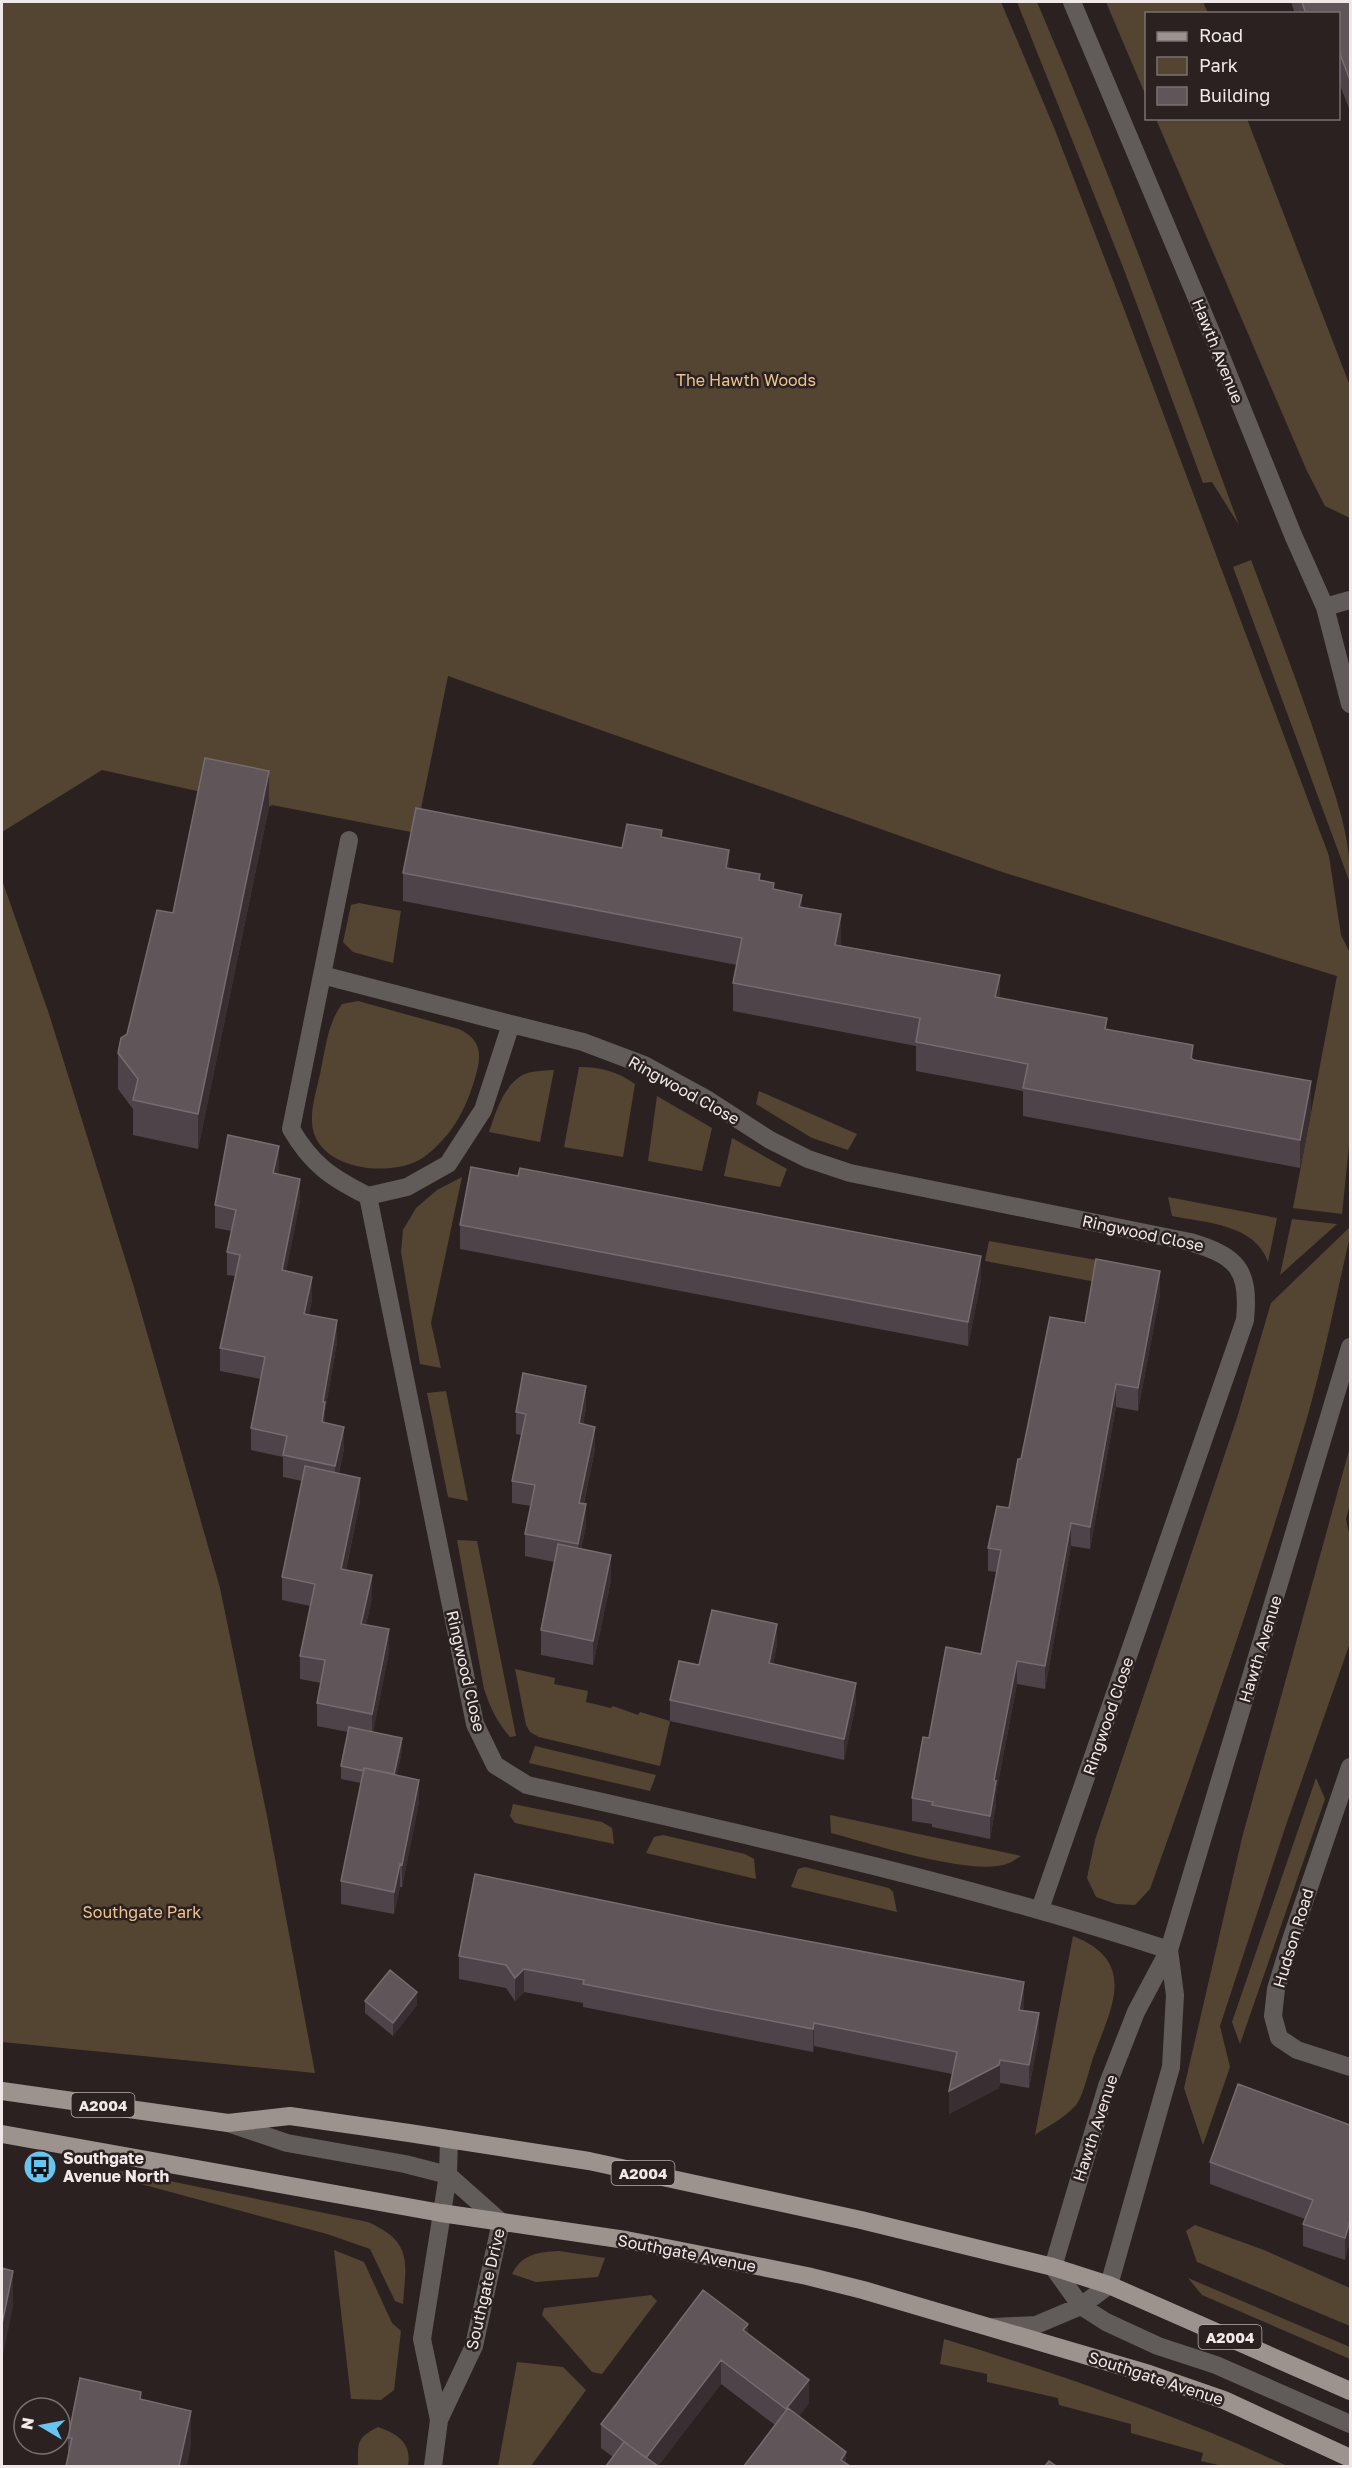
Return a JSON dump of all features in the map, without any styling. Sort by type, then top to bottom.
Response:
[{"type":"main road","name":"A2004","points":[[2,2091],[228,2123],[290,2116],[449,2139],[589,2161],[861,2220],[1053,2267],[1109,2285],[1350,2391]]},
{"type":"main road","name":"Southgate Avenue","points":[[2,2134],[441,2213],[626,2241],[807,2276],[1149,2374],[1224,2400],[1350,2458]]},
{"type":"street","name":"Hawth Avenue","points":[[1072,2],[1214,339],[1293,535],[1326,607],[1350,704]]},
{"type":"street","points":[[1326,607],[1350,600]]},
{"type":"street","points":[[349,840],[291,1129],[305,1153],[338,1181],[368,1196],[407,1187],[448,1164],[483,1110],[511,1024]]},
{"type":"street","name":"Ringwood Close","points":[[322,975],[584,1042],[644,1065],[808,1160],[850,1173],[1190,1242],[1220,1251],[1239,1269],[1246,1300],[1245,1320],[1040,1909]]},
{"type":"street","name":"Ringwood Close","points":[[368,1196],[475,1724],[495,1765],[527,1785],[837,1855],[1040,1909],[1169,1950]]},
{"type":"street","name":"Hawth Avenue","points":[[1053,2267],[1107,2086],[1136,2012],[1169,1950],[1350,1347]]},
{"type":"street","name":"Hudson Road","points":[[1350,1767],[1291,1940],[1276,1989],[1272,2016],[1280,2038],[1297,2050],[1350,2067]]},
{"type":"street","name":"Hawth Avenue","points":[[1109,2285],[1171,2067],[1175,1995],[1169,1950]]},
{"type":"street","name":"Southgate Drive","points":[[228,2123],[287,2143],[405,2164],[448,2175],[501,2222],[474,2346],[439,2420],[433,2466]]},
{"type":"street","name":"Southgate Drive","points":[[439,2420],[422,2339],[448,2175],[449,2139]]},
{"type":"street","points":[[1053,2267],[1081,2307],[1106,2322],[1158,2346],[1216,2365],[1350,2424]]},
{"type":"street","points":[[991,2327],[1036,2325],[1081,2307],[1109,2285]]},
{"type":"green space","name":"The Hawth Woods","points":[[2,2],[1001,2],[1055,130],[1121,301],[1329,856],[1341,935],[1350,953],[1350,1136],[1342,1214],[1293,1208],[1337,976],[1002,872],[448,676],[416,833],[272,805],[269,807],[102,770],[2,832]]},
{"type":"green space","points":[[1017,2],[1037,2],[1116,197],[1239,525],[1212,482],[1203,483],[1123,267]]},
{"type":"green space","points":[[1106,2],[1203,2],[1208,12],[1145,12],[1145,94]]},
{"type":"green space","points":[[1156,120],[1247,120],[1350,386],[1350,518],[1325,506],[1307,471]]},
{"type":"green space","points":[[1251,560],[1306,708],[1338,804],[1346,835],[1350,883],[1233,567]]},
{"type":"green space","name":"Southgate Park","points":[[2,880],[49,1014],[133,1284],[220,1588],[267,1816],[315,2073],[2,2042]]},
{"type":"green space","points":[[359,903],[401,911],[393,963],[353,952],[343,942],[351,905]]},
{"type":"green space","points":[[358,1001],[459,1029],[472,1038],[478,1049],[479,1062],[475,1078],[462,1112],[450,1132],[434,1149],[410,1164],[375,1169],[357,1166],[340,1160],[326,1151],[316,1138],[312,1122],[313,1109],[326,1043],[337,1011],[342,1004]]},
{"type":"green space","points":[[579,1067],[608,1071],[635,1084],[623,1157],[564,1147]]},
{"type":"green space","points":[[554,1070],[540,1142],[489,1132],[500,1101],[515,1081],[529,1073]]},
{"type":"green space","points":[[759,1091],[857,1134],[848,1150],[812,1138],[756,1104]]},
{"type":"green space","points":[[657,1096],[712,1128],[702,1171],[648,1161]]},
{"type":"green space","points":[[732,1138],[787,1169],[780,1187],[724,1176]]},
{"type":"green space","points":[[462,1177],[431,1323],[441,1368],[420,1364],[401,1252],[403,1230],[416,1208],[437,1190]]},
{"type":"green space","points":[[1168,1197],[1277,1218],[1268,1262],[1262,1249],[1241,1233],[1228,1227],[1172,1216]]},
{"type":"green space","points":[[1292,1219],[1337,1224],[1280,1275]]},
{"type":"green space","points":[[1350,1227],[1350,1236],[1307,1418],[1232,1655],[1150,1889],[1135,1905],[1116,1904],[1096,1897],[1087,1878],[1095,1840],[1237,1418],[1271,1303]]},
{"type":"green space","points":[[989,1241],[1147,1269],[1144,1291],[985,1261]]},
{"type":"green space","points":[[446,1391],[468,1501],[448,1497],[427,1393]]},
{"type":"green space","points":[[1350,1447],[1350,1504],[1346,1519],[1350,1538],[1350,1643],[1286,1825],[1220,2026],[1230,2067],[1203,2145],[1184,2088],[1242,1838]]},
{"type":"green space","points":[[457,1540],[477,1541],[516,1736],[510,1737],[501,1726],[484,1689]]},
{"type":"green space","points":[[515,1669],[555,1678],[554,1684],[588,1691],[586,1702],[611,1708],[613,1706],[638,1715],[640,1712],[670,1721],[660,1766],[539,1737],[530,1732],[526,1725]]},
{"type":"green space","points":[[535,1746],[656,1775],[650,1791],[529,1763]]},
{"type":"green space","points":[[1316,1778],[1325,1799],[1240,2044],[1232,2022]]},
{"type":"green space","points":[[513,1804],[602,1822],[612,1828],[614,1844],[515,1823],[510,1816]]},
{"type":"green space","points":[[830,1815],[1021,1856],[1010,1862],[993,1866],[948,1863],[831,1833]]},
{"type":"green space","points":[[663,1835],[745,1854],[754,1859],[756,1879],[646,1853],[654,1837]]},
{"type":"green space","points":[[805,1867],[889,1888],[893,1892],[897,1912],[791,1887],[798,1869]]},
{"type":"green space","points":[[1073,1936],[1094,1947],[1106,1959],[1113,1973],[1115,1988],[1112,2004],[1079,2101],[1057,2121],[1035,2135]]},
{"type":"green space","points":[[121,2171],[368,2222],[393,2237],[404,2255],[403,2304],[395,2301],[370,2249],[327,2234],[100,2173]]},
{"type":"green space","points":[[1195,2225],[1264,2250],[1350,2288],[1350,2326],[1197,2262],[1186,2231]]},
{"type":"green space","points":[[334,2250],[364,2262],[392,2323],[401,2331],[394,2390],[381,2400],[351,2399]]},
{"type":"green space","points":[[559,2251],[605,2258],[598,2277],[536,2282],[512,2274],[521,2262],[531,2255]]},
{"type":"green space","points":[[1188,2278],[1350,2347],[1350,2359],[1202,2295]]},
{"type":"green space","points":[[651,2295],[657,2301],[602,2374],[592,2372],[542,2315],[544,2308]]},
{"type":"green space","points":[[944,2339],[1118,2396],[1287,2466],[1223,2466],[1201,2461],[1203,2453],[1131,2433],[1131,2424],[1059,2405],[1058,2398],[987,2382],[987,2374],[940,2364]]},
{"type":"green space","points":[[517,2362],[563,2367],[586,2390],[531,2466],[498,2466]]},
{"type":"green space","points":[[378,2427],[397,2436],[406,2445],[408,2466],[358,2466],[358,2452],[362,2438]]},
{"type":"building","points":[[1302,2],[1350,2],[1350,80],[1340,54],[1340,12],[1305,12]]},
{"type":"building","points":[[205,758],[269,771],[198,1114],[133,1100],[138,1079],[118,1053],[121,1038],[127,1034],[157,910],[173,913]]},
{"type":"building","points":[[416,808],[622,848],[627,824],[662,830],[661,837],[729,850],[726,868],[760,874],[759,880],[774,883],[773,889],[802,895],[799,907],[841,914],[835,945],[1000,975],[995,997],[1107,1018],[1105,1029],[1193,1045],[1191,1058],[1194,1060],[1311,1081],[1300,1140],[1023,1088],[1028,1064],[916,1042],[920,1018],[733,983],[742,938],[403,873]]},
{"type":"building","points":[[228,1135],[279,1146],[273,1173],[300,1179],[282,1270],[312,1277],[304,1314],[337,1320],[323,1402],[325,1402],[322,1422],[344,1427],[335,1466],[283,1455],[287,1436],[251,1428],[265,1357],[220,1348],[240,1255],[227,1252],[236,1210],[215,1205]]},
{"type":"building","points":[[471,1167],[518,1176],[520,1168],[981,1256],[968,1322],[460,1225]]},
{"type":"building","points":[[1096,1259],[1160,1271],[1138,1388],[1116,1384],[1090,1527],[1071,1523],[1045,1666],[1017,1661],[994,1780],[996,1781],[990,1816],[932,1805],[933,1802],[912,1798],[923,1737],[929,1738],[946,1647],[981,1654],[1001,1550],[988,1548],[997,1506],[1009,1508],[1050,1317],[1085,1323]]},
{"type":"building","points":[[523,1373],[586,1386],[579,1423],[595,1427],[579,1503],[586,1504],[578,1544],[525,1534],[535,1485],[512,1481],[526,1414],[516,1412]]},
{"type":"building","points":[[305,1466],[360,1478],[341,1569],[372,1575],[361,1624],[389,1629],[372,1714],[317,1703],[325,1660],[300,1656],[315,1584],[282,1577]]},
{"type":"building","points":[[558,1544],[611,1555],[593,1641],[541,1630]]},
{"type":"building","points":[[712,1610],[777,1624],[769,1663],[856,1683],[844,1739],[670,1700],[679,1661],[699,1665]]},
{"type":"building","points":[[349,1727],[402,1738],[394,1774],[341,1766]]},
{"type":"building","points":[[364,1768],[419,1780],[402,1865],[400,1864],[394,1892],[341,1881]]},
{"type":"building","points":[[475,1874],[717,1924],[1024,1982],[1019,2010],[1039,2013],[1029,2065],[1000,2060],[999,2065],[949,2091],[957,2052],[814,2023],[813,2029],[583,1984],[584,1980],[524,1969],[515,1978],[506,1965],[459,1956]]},
{"type":"building","points":[[390,1970],[417,1992],[393,2023],[365,2001]]},
{"type":"building","points":[[1238,2084],[1350,2125],[1350,2221],[1345,2238],[1303,2224],[1313,2200],[1210,2162]]},
{"type":"building","points":[[2,2268],[13,2271],[2,2324]]},
{"type":"building","points":[[703,2290],[748,2324],[743,2330],[809,2380],[786,2409],[721,2360],[646,2458],[601,2424]]},
{"type":"building","points":[[80,2378],[141,2392],[140,2399],[191,2411],[179,2466],[66,2466],[68,2456],[72,2456],[72,2418]]},
{"type":"building","points":[[788,2408],[846,2452],[841,2460],[850,2466],[744,2466]]},
{"type":"building","points":[[624,2442],[658,2466],[606,2466]]},
{"type":"building","points":[[1049,2461],[1056,2466],[1045,2466]]},
{"type":"place","name":"Southgate Avenue North","points":[[40,2167]]}]
